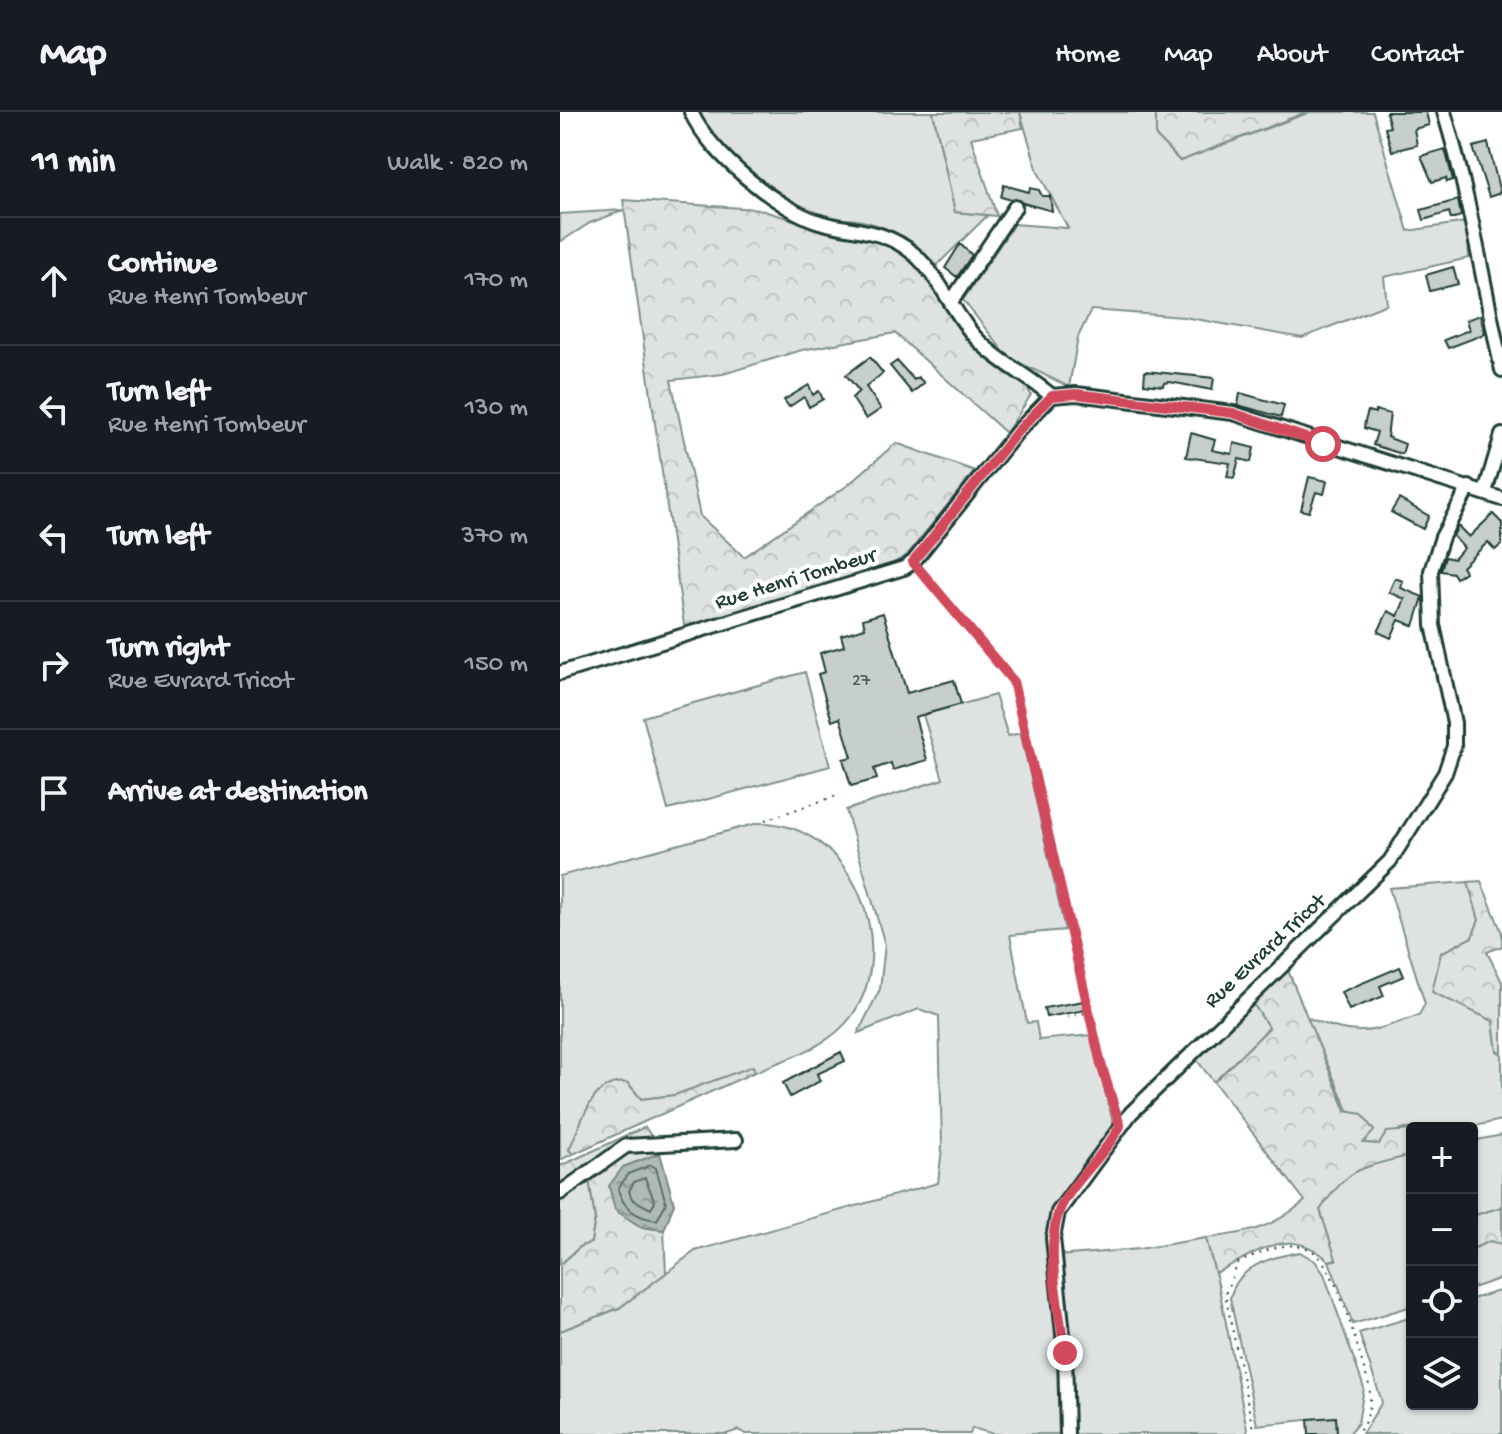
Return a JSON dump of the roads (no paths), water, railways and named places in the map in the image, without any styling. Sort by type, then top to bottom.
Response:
[{"type":"street","points":[[691,112],[709,142],[789,209],[824,224],[887,235],[930,270],[986,348],[1052,396],[1091,395],[1233,413],[1502,499]]},
{"type":"street","points":[[1444,112],[1470,201],[1486,302],[1502,370]]},
{"type":"street","points":[[951,302],[1015,207]]},
{"type":"street","name":"Rue Henri Tombeur","points":[[560,673],[833,592],[913,562],[1017,432],[1052,396]]},
{"type":"street","points":[[1485,492],[1502,435]]},
{"type":"street","name":"Rue Evrard Tricot","points":[[1067,1434],[1055,1224],[1064,1201],[1103,1155],[1120,1126],[1240,1003],[1376,876],[1397,851],[1445,773],[1454,746],[1454,723],[1433,625],[1431,571],[1442,537],[1469,487]]},
{"type":"street","points":[[560,1193],[626,1146],[736,1140]]},
{"type":"water","points":[[660,1153],[674,1204],[664,1230],[641,1227],[615,1210],[609,1186],[623,1167]]}]
